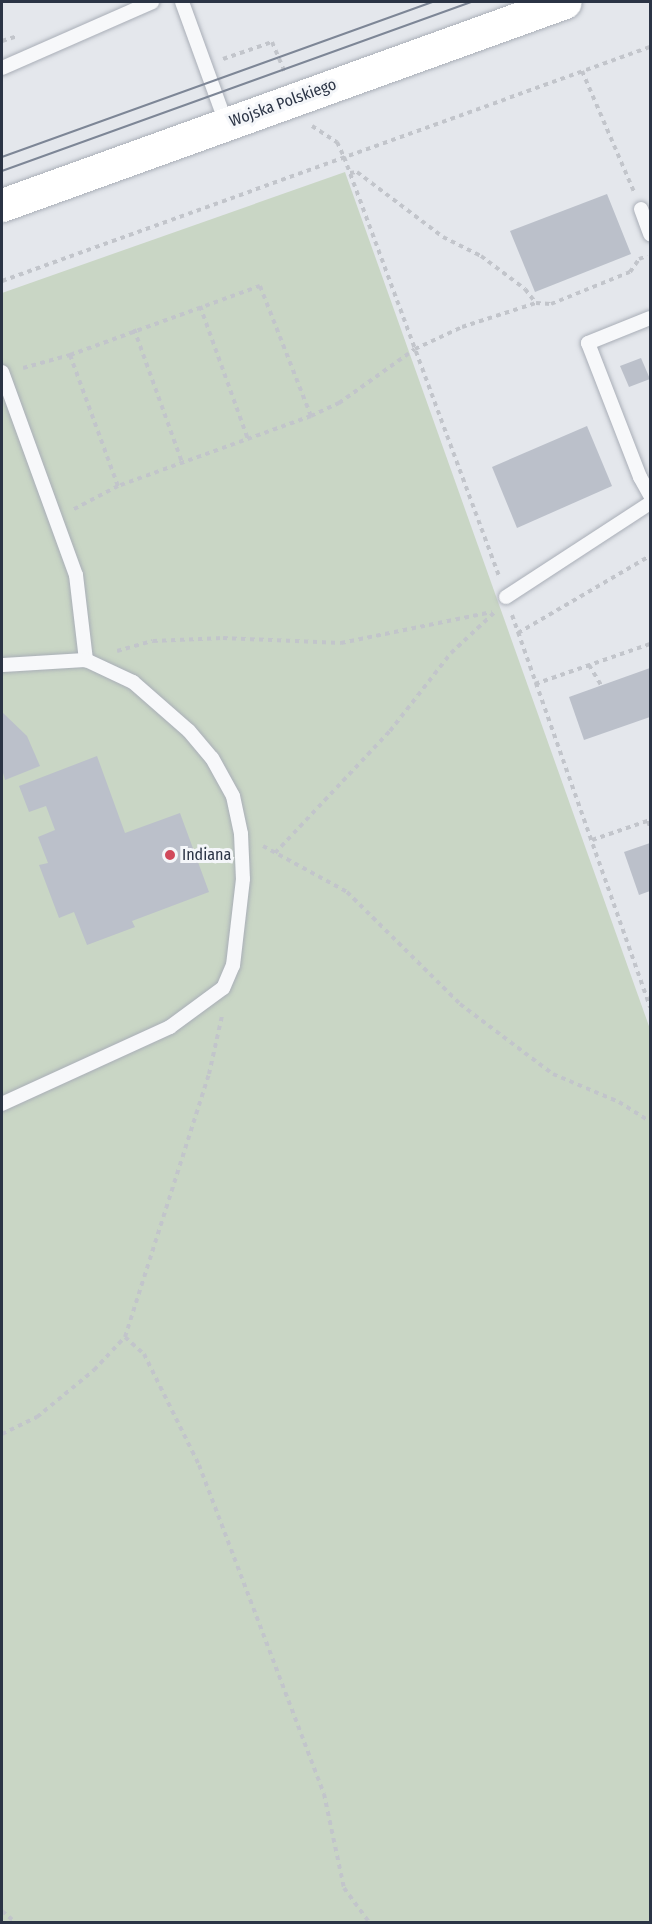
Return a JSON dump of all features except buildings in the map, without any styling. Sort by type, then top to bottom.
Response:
[{"type":"main road","name":"Wojska Polskiego","points":[[2,205],[565,2]]},
{"type":"lane","points":[[2,68],[152,2]]},
{"type":"lane","points":[[182,2],[226,123]]},
{"type":"lane","points":[[641,209],[651,234]]},
{"type":"lane","points":[[651,318],[588,343],[640,477],[651,495]]},
{"type":"lane","points":[[2,373],[76,575],[86,660]]},
{"type":"lane","points":[[507,602],[651,503]]},
{"type":"lane","points":[[2,665],[86,660],[133,682],[189,731],[212,758],[233,796],[242,834],[239,927],[233,965],[223,988],[170,1027],[2,1104]]},
{"type":"path","points":[[206,66],[272,42],[302,120],[338,142],[507,602],[651,1007]]},
{"type":"path","points":[[2,281],[651,47]]},
{"type":"path","points":[[582,71],[641,209]]},
{"type":"path","points":[[350,173],[357,171],[443,237],[481,256],[525,289],[536,303]]},
{"type":"path","points":[[56,519],[118,486],[311,416],[339,403],[415,349],[462,327],[536,303],[551,304],[630,272],[639,259],[651,254]]},
{"type":"path","points":[[2,373],[70,355],[134,329],[260,286],[311,416]]},
{"type":"path","points":[[200,306],[248,439]]},
{"type":"path","points":[[134,329],[182,462]]},
{"type":"path","points":[[70,355],[118,486]]},
{"type":"path","points":[[518,633],[651,556]]},
{"type":"path","points":[[275,853],[390,731],[451,653],[507,602]]},
{"type":"path","points":[[86,660],[153,641],[223,638],[342,643],[495,612]]},
{"type":"path","points":[[535,684],[651,644]]},
{"type":"path","points":[[589,665],[601,685]]},
{"type":"path","points":[[592,840],[649,820],[651,827]]},
{"type":"path","points":[[242,834],[347,892],[460,1004],[553,1074],[619,1102],[651,1121]]},
{"type":"path","points":[[2,1434],[38,1417],[94,1370],[125,1337],[209,1074],[222,1018],[223,988]]},
{"type":"path","points":[[125,1337],[144,1354],[199,1466],[324,1794],[344,1888],[369,1923]]},
{"type":"path","points":[[2,1911],[15,1923]]},
{"type":"green space","points":[[345,172],[650,1029],[650,1922],[2,1922],[2,293]]},
{"type":"tram line","points":[[2,157],[432,2]]},
{"type":"tram line","points":[[2,171],[471,2]]},
{"type":"place","name":"Indiana","points":[[170,855]]}]
